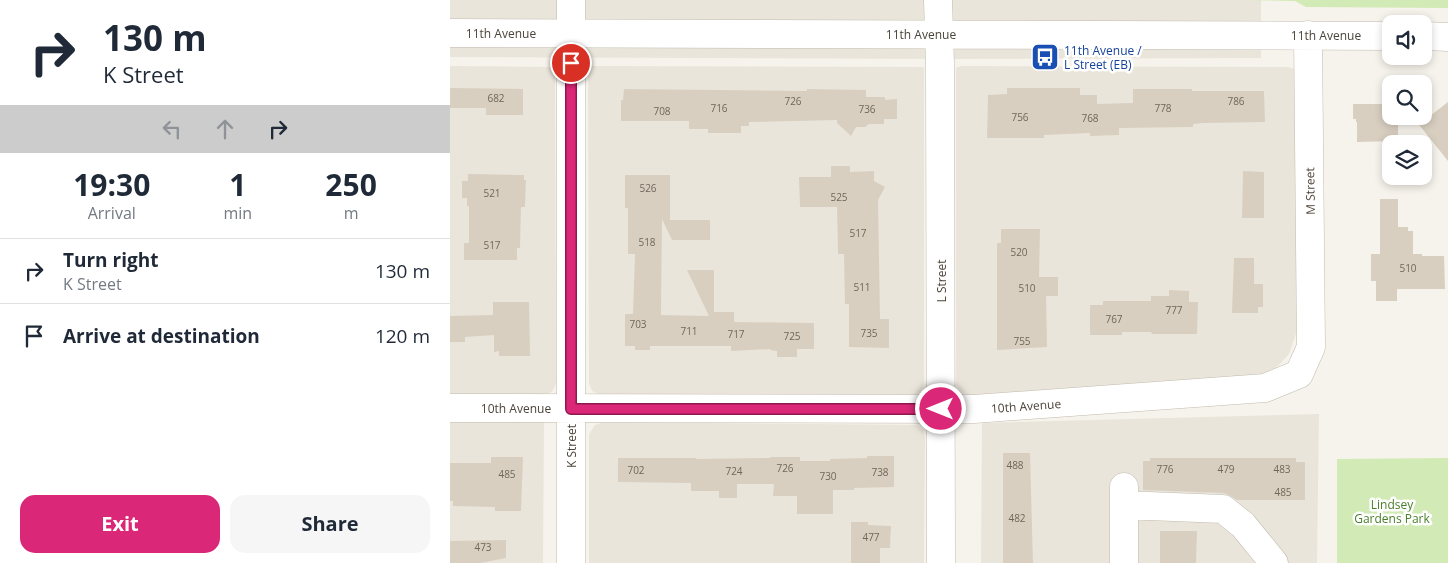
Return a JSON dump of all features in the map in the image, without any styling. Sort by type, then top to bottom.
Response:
[{"type":"street","name":"K Street","points":[[572,0],[572,563]]},
{"type":"street","name":"L Street","points":[[938,0],[941,563]]},
{"type":"street","name":"11th Avenue","points":[[450,33],[1382,36]]},
{"type":"street","name":"M Street","points":[[1308,35],[1311,347]]},
{"type":"street","points":[[1432,36],[1448,36]]},
{"type":"street","name":"10th Avenue","points":[[450,408],[974,409],[1265,388],[1299,374],[1311,347]]},
{"type":"street","points":[[1124,563],[1124,496],[1223,509],[1243,525],[1274,563]]},
{"type":"shaded area","points":[[450,0],[1261,0],[1261,58],[450,57]]},
{"type":"shaded area","points":[[450,66],[555,67],[556,384],[552,392],[543,395],[450,395]]},
{"type":"shaded area","points":[[961,66],[1288,67],[1297,70],[1299,325],[1289,354],[1266,376],[978,395],[968,395],[962,392],[956,385],[956,68]]},
{"type":"shaded area","points":[[588,67],[924,67],[924,384],[920,392],[911,396],[599,394],[592,391],[589,383]]},
{"type":"shaded area","points":[[1319,414],[1317,563],[981,563],[982,423]]},
{"type":"shaded area","points":[[450,421],[544,422],[543,563],[450,563]]},
{"type":"shaded area","points":[[604,422],[916,425],[923,430],[925,438],[924,563],[589,563],[589,434],[595,425]]},
{"type":"green space","points":[[1241,0],[1448,0],[1448,8],[1306,7],[1295,1]]},
{"type":"green space","name":"Lindsey Gardens Park","points":[[1448,458],[1448,563],[1337,563],[1337,459]]},
{"type":"building","points":[[450,88],[523,89],[523,115],[486,115],[486,108],[450,108]]},
{"type":"building","points":[[1007,88],[1080,88],[1080,95],[1097,95],[1097,104],[1133,103],[1133,89],[1264,91],[1265,122],[1203,123],[1193,124],[1193,127],[1119,128],[1119,135],[1090,136],[1090,133],[1044,135],[1044,138],[987,138],[988,95],[1007,94]]},
{"type":"building","points":[[624,89],[866,90],[866,97],[885,97],[885,100],[897,99],[897,119],[884,119],[884,124],[869,124],[865,127],[856,127],[851,136],[837,123],[837,120],[749,122],[749,126],[741,126],[741,133],[708,133],[708,129],[689,129],[689,121],[621,121],[621,100],[623,100]]},
{"type":"building","points":[[1448,102],[1448,161],[1432,141],[1432,135],[1427,135],[1419,125],[1432,125],[1432,114]]},
{"type":"building","points":[[1353,104],[1382,104],[1382,125],[1398,125],[1398,135],[1382,135],[1382,141],[1357,142],[1357,122],[1356,119],[1353,119]]},
{"type":"building","points":[[831,166],[850,166],[850,172],[874,171],[874,181],[885,187],[878,200],[880,319],[889,319],[889,348],[849,347],[849,304],[845,304],[844,254],[838,254],[837,207],[800,207],[799,177],[831,177]]},
{"type":"building","points":[[1243,171],[1264,172],[1264,218],[1242,218]]},
{"type":"building","points":[[468,174],[524,175],[524,180],[526,180],[525,207],[521,207],[520,248],[517,248],[517,260],[464,260],[464,243],[469,243],[469,206],[467,206],[467,198],[462,198],[462,181],[468,181]]},
{"type":"building","points":[[625,175],[670,175],[670,220],[710,220],[710,240],[672,240],[662,219],[661,315],[709,316],[687,270],[714,270],[714,312],[734,312],[734,322],[814,323],[814,349],[797,349],[797,357],[777,357],[777,351],[770,349],[731,351],[731,346],[650,346],[650,350],[635,350],[635,346],[625,346],[625,314],[633,314],[635,254],[628,254],[628,208],[625,208]]},
{"type":"building","points":[[1380,199],[1398,199],[1398,227],[1408,227],[1408,231],[1413,231],[1413,254],[1444,256],[1445,289],[1397,289],[1397,301],[1376,301],[1376,281],[1371,281],[1371,254],[1380,254]]},
{"type":"building","points":[[1001,229],[1040,229],[1039,277],[1058,277],[1058,296],[1046,296],[1047,347],[997,350],[997,243],[1001,243]]},
{"type":"building","points":[[1234,258],[1254,258],[1254,284],[1263,284],[1263,307],[1258,307],[1258,313],[1232,313]]},
{"type":"building","points":[[1169,290],[1189,291],[1189,302],[1198,302],[1197,334],[1122,332],[1122,335],[1090,335],[1090,305],[1103,305],[1103,301],[1151,301],[1151,296],[1169,296]]},
{"type":"building","points":[[493,302],[529,302],[530,356],[499,356],[499,351],[494,352],[494,335],[465,337],[465,342],[450,342],[450,316],[493,315]]},
{"type":"building","points":[[1003,453],[1030,453],[1033,563],[1003,563]]},
{"type":"building","points":[[867,456],[894,456],[894,487],[833,490],[833,514],[797,514],[797,496],[773,496],[774,484],[737,484],[737,498],[719,498],[719,491],[691,491],[691,483],[618,482],[618,458],[800,457],[800,461],[830,461],[830,459],[867,458]]},
{"type":"building","points":[[491,457],[523,457],[521,511],[495,511],[495,507],[453,506],[453,501],[450,501],[450,463],[491,463]]},
{"type":"building","points":[[1150,458],[1296,458],[1296,462],[1305,462],[1305,500],[1237,500],[1224,493],[1143,490],[1143,461],[1150,461]]},
{"type":"building","points":[[851,522],[868,522],[868,525],[891,526],[890,548],[880,548],[880,563],[851,563]]},
{"type":"building","points":[[1160,531],[1197,531],[1196,563],[1160,563]]},
{"type":"building","points":[[506,540],[506,558],[480,563],[450,563],[450,541]]},
{"type":"place","name":"11th Avenue / L Street (EB)","points":[[1045,57]]},
{"type":"route","points":[[571,63],[571,409],[941,409]]}]
